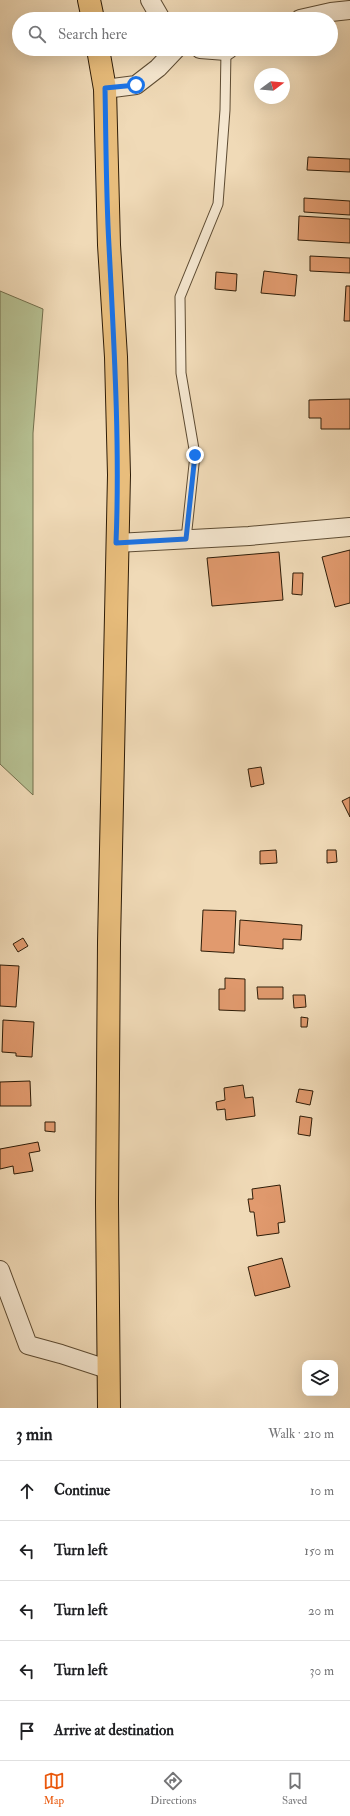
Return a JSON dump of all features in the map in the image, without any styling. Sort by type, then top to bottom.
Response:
[{"type":"main road","points":[[89,0],[92,12]]},
{"type":"main road","points":[[99,56],[105,88],[109,245],[116,380],[118,475],[108,943],[107,1203],[110,1370],[109,1408]]},
{"type":"street","points":[[150,0],[157,12]]},
{"type":"street","points":[[331,12],[350,10]]},
{"type":"street","points":[[105,88],[136,85],[158,68],[169,56]]},
{"type":"street","points":[[116,543],[350,527]]},
{"type":"street","points":[[0,1270],[28,1344],[110,1370]]},
{"type":"lane","points":[[186,539],[195,455],[181,373],[180,296],[218,204],[228,56]]},
{"type":"green space","points":[[0,291],[43,309],[33,433],[33,795],[0,764]]},
{"type":"building","points":[[308,157],[350,159],[350,172],[307,170]]},
{"type":"building","points":[[304,198],[350,201],[350,215],[304,212]]},
{"type":"building","points":[[299,216],[350,219],[350,243],[298,240]]},
{"type":"building","points":[[310,256],[350,258],[350,273],[310,271]]},
{"type":"building","points":[[264,271],[297,275],[295,296],[261,293]]},
{"type":"building","points":[[216,272],[237,274],[236,291],[215,289]]},
{"type":"building","points":[[346,286],[350,286],[350,321],[344,321]]},
{"type":"building","points":[[350,399],[350,429],[321,429],[321,418],[309,418],[309,400]]},
{"type":"building","points":[[350,550],[350,603],[335,607],[322,557]]},
{"type":"building","points":[[279,552],[283,600],[212,606],[207,558]]},
{"type":"building","points":[[293,573],[303,573],[302,595],[292,594]]},
{"type":"building","points":[[261,767],[264,784],[251,787],[248,769]]},
{"type":"building","points":[[350,797],[350,817],[342,801]]},
{"type":"building","points":[[276,850],[277,863],[260,864],[260,851]]},
{"type":"building","points":[[327,850],[336,850],[337,862],[327,863]]},
{"type":"building","points":[[203,910],[236,911],[234,953],[201,951]]},
{"type":"building","points":[[240,920],[302,925],[301,940],[283,939],[283,949],[239,945]]},
{"type":"building","points":[[23,938],[28,946],[18,952],[13,944]]},
{"type":"building","points":[[0,965],[19,966],[16,1007],[0,1006]]},
{"type":"building","points":[[225,978],[245,979],[245,1011],[219,1010],[219,989],[225,989]]},
{"type":"building","points":[[257,987],[283,987],[283,999],[258,999]]},
{"type":"building","points":[[293,995],[305,995],[306,1007],[294,1008]]},
{"type":"building","points":[[301,1017],[308,1018],[307,1027],[301,1027]]},
{"type":"building","points":[[3,1020],[34,1022],[32,1057],[16,1056],[16,1053],[2,1052]]},
{"type":"building","points":[[30,1081],[31,1106],[0,1106],[0,1082]]},
{"type":"building","points":[[243,1085],[245,1098],[253,1097],[255,1116],[226,1120],[225,1109],[217,1110],[216,1102],[225,1100],[224,1088]]},
{"type":"building","points":[[299,1089],[313,1091],[310,1105],[296,1102]]},
{"type":"building","points":[[300,1116],[312,1118],[310,1136],[298,1134]]},
{"type":"building","points":[[45,1122],[55,1122],[55,1132],[45,1131]]},
{"type":"building","points":[[38,1142],[40,1151],[29,1153],[33,1171],[14,1174],[13,1166],[0,1169],[0,1149]]},
{"type":"building","points":[[280,1185],[285,1222],[278,1223],[279,1233],[257,1236],[254,1212],[250,1212],[248,1199],[253,1199],[252,1189]]},
{"type":"building","points":[[282,1258],[290,1287],[255,1296],[248,1267]]},
{"type":"route","points":[[136,85],[105,88],[109,245],[116,356],[118,475],[116,543],[186,539],[195,455]]}]
